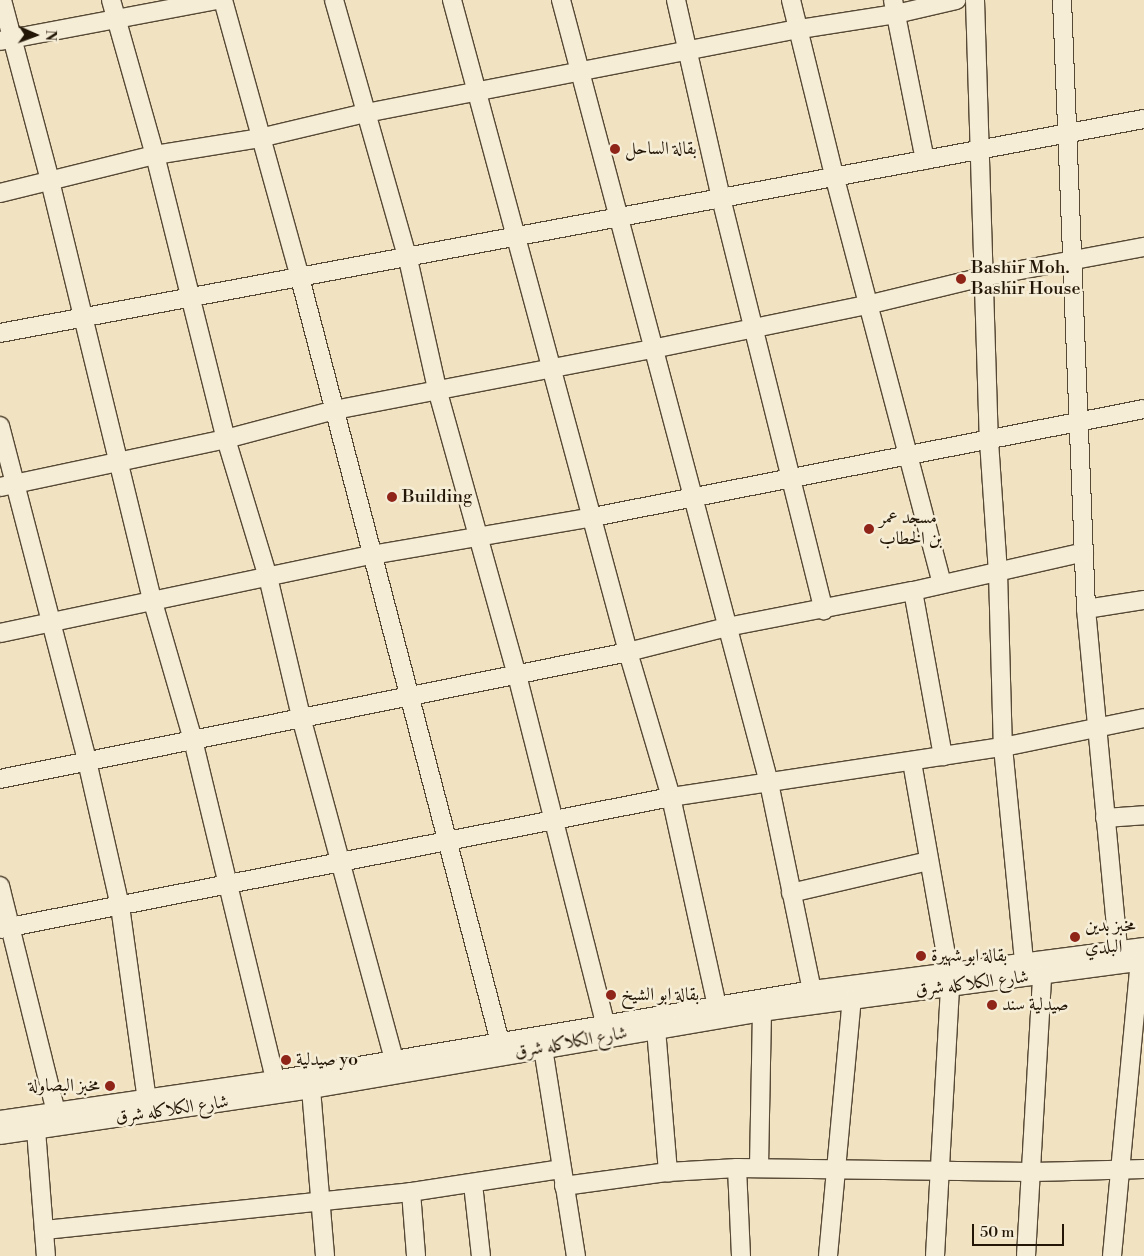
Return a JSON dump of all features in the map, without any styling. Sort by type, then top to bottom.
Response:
[{"type":"street","points":[[2,0],[6,40],[50,180],[152,599],[193,740],[275,1080]]},
{"type":"street","points":[[6,40],[113,8],[216,0]]},
{"type":"street","points":[[223,0],[300,278],[500,1042]]},
{"type":"street","points":[[334,0],[408,259],[437,389],[517,675],[605,1023]]},
{"type":"street","points":[[452,0],[518,236],[628,652],[671,797],[718,1006]]},
{"type":"street","points":[[561,0],[621,216],[652,349],[769,783],[812,990]]},
{"type":"street","points":[[676,0],[721,198],[756,326],[824,610]]},
{"type":"street","points":[[792,0],[867,305],[942,584]]},
{"type":"street","points":[[0,192],[155,155],[260,138],[366,113],[479,93],[580,71],[689,52],[895,7],[956,0]]},
{"type":"street","points":[[975,0],[989,442],[998,572],[1003,747],[1024,962]]},
{"type":"street","points":[[1062,0],[1074,260],[1086,609],[1118,950]]},
{"type":"street","points":[[895,7],[924,160]]},
{"type":"street","points":[[113,8],[155,155],[226,438],[268,576],[301,717],[394,1060]]},
{"type":"street","points":[[0,333],[84,320],[192,298],[408,259],[621,216],[924,160],[981,152],[1144,119]]},
{"type":"street","points":[[7,485],[226,438],[335,410],[552,366],[652,349],[756,326],[867,305],[983,277],[1144,247]]},
{"type":"street","points":[[0,633],[152,599],[268,576],[989,442],[1144,409]]},
{"type":"street","points":[[0,426],[7,485],[49,621],[87,761],[120,906],[146,1100]]},
{"type":"street","points":[[0,779],[628,652],[727,627],[824,610],[1084,552]]},
{"type":"street","points":[[913,591],[943,756]]},
{"type":"street","points":[[1086,609],[1144,600]]},
{"type":"street","points":[[5,928],[671,797],[1003,747],[1096,726],[1144,718]]},
{"type":"street","points":[[912,762],[950,979],[935,1256]]},
{"type":"street","points":[[1105,818],[1144,815]]},
{"type":"street","points":[[791,893],[928,861]]},
{"type":"street","points":[[0,886],[5,928],[56,1112]]},
{"type":"street","name":"شارع الكلاكله شرق","points":[[0,1135],[311,1089],[656,1029],[852,999],[1024,962],[1118,950],[1143,957]]},
{"type":"street","points":[[1112,1256],[1143,957]]},
{"type":"street","name":"شارع الكلاكله شرق","points":[[0,1120],[275,1080],[605,1023],[812,990],[950,979],[1042,975],[1143,957]]},
{"type":"street","points":[[1026,1256],[1042,975]]},
{"type":"street","points":[[828,1256],[834,1170],[852,999]]},
{"type":"street","points":[[759,1167],[762,1012]]},
{"type":"street","points":[[656,1029],[668,1172]]},
{"type":"street","points":[[543,1048],[562,1178],[576,1256]]},
{"type":"street","points":[[311,1089],[325,1256]]},
{"type":"street","points":[[36,1130],[46,1256]]},
{"type":"street","points":[[44,1230],[473,1184],[738,1168],[1032,1172],[1144,1169]]},
{"type":"street","points":[[738,1168],[740,1256]]},
{"type":"street","points":[[473,1184],[482,1256]]},
{"type":"street","points":[[411,1192],[416,1256]]},
{"type":"place","name":"بقالة الساحل","points":[[615,149]]},
{"type":"place","name":"Bashir Moh. Bashir House","points":[[961,279]]},
{"type":"place","name":"Building","points":[[392,497]]},
{"type":"place","name":"مسجد عمر بن الخطاب","points":[[869,529]]},
{"type":"place","name":"مخبز بدين البلدي","points":[[1075,937]]},
{"type":"place","name":"بقالة ابو شهيرة","points":[[921,956]]},
{"type":"place","name":"بقالة ابو الشيخ","points":[[611,995]]},
{"type":"place","name":"صيدلية سند","points":[[992,1005]]},
{"type":"place","name":"صيدلية yo","points":[[286,1060]]},
{"type":"place","name":"مخبز البصاولة","points":[[110,1086]]}]
